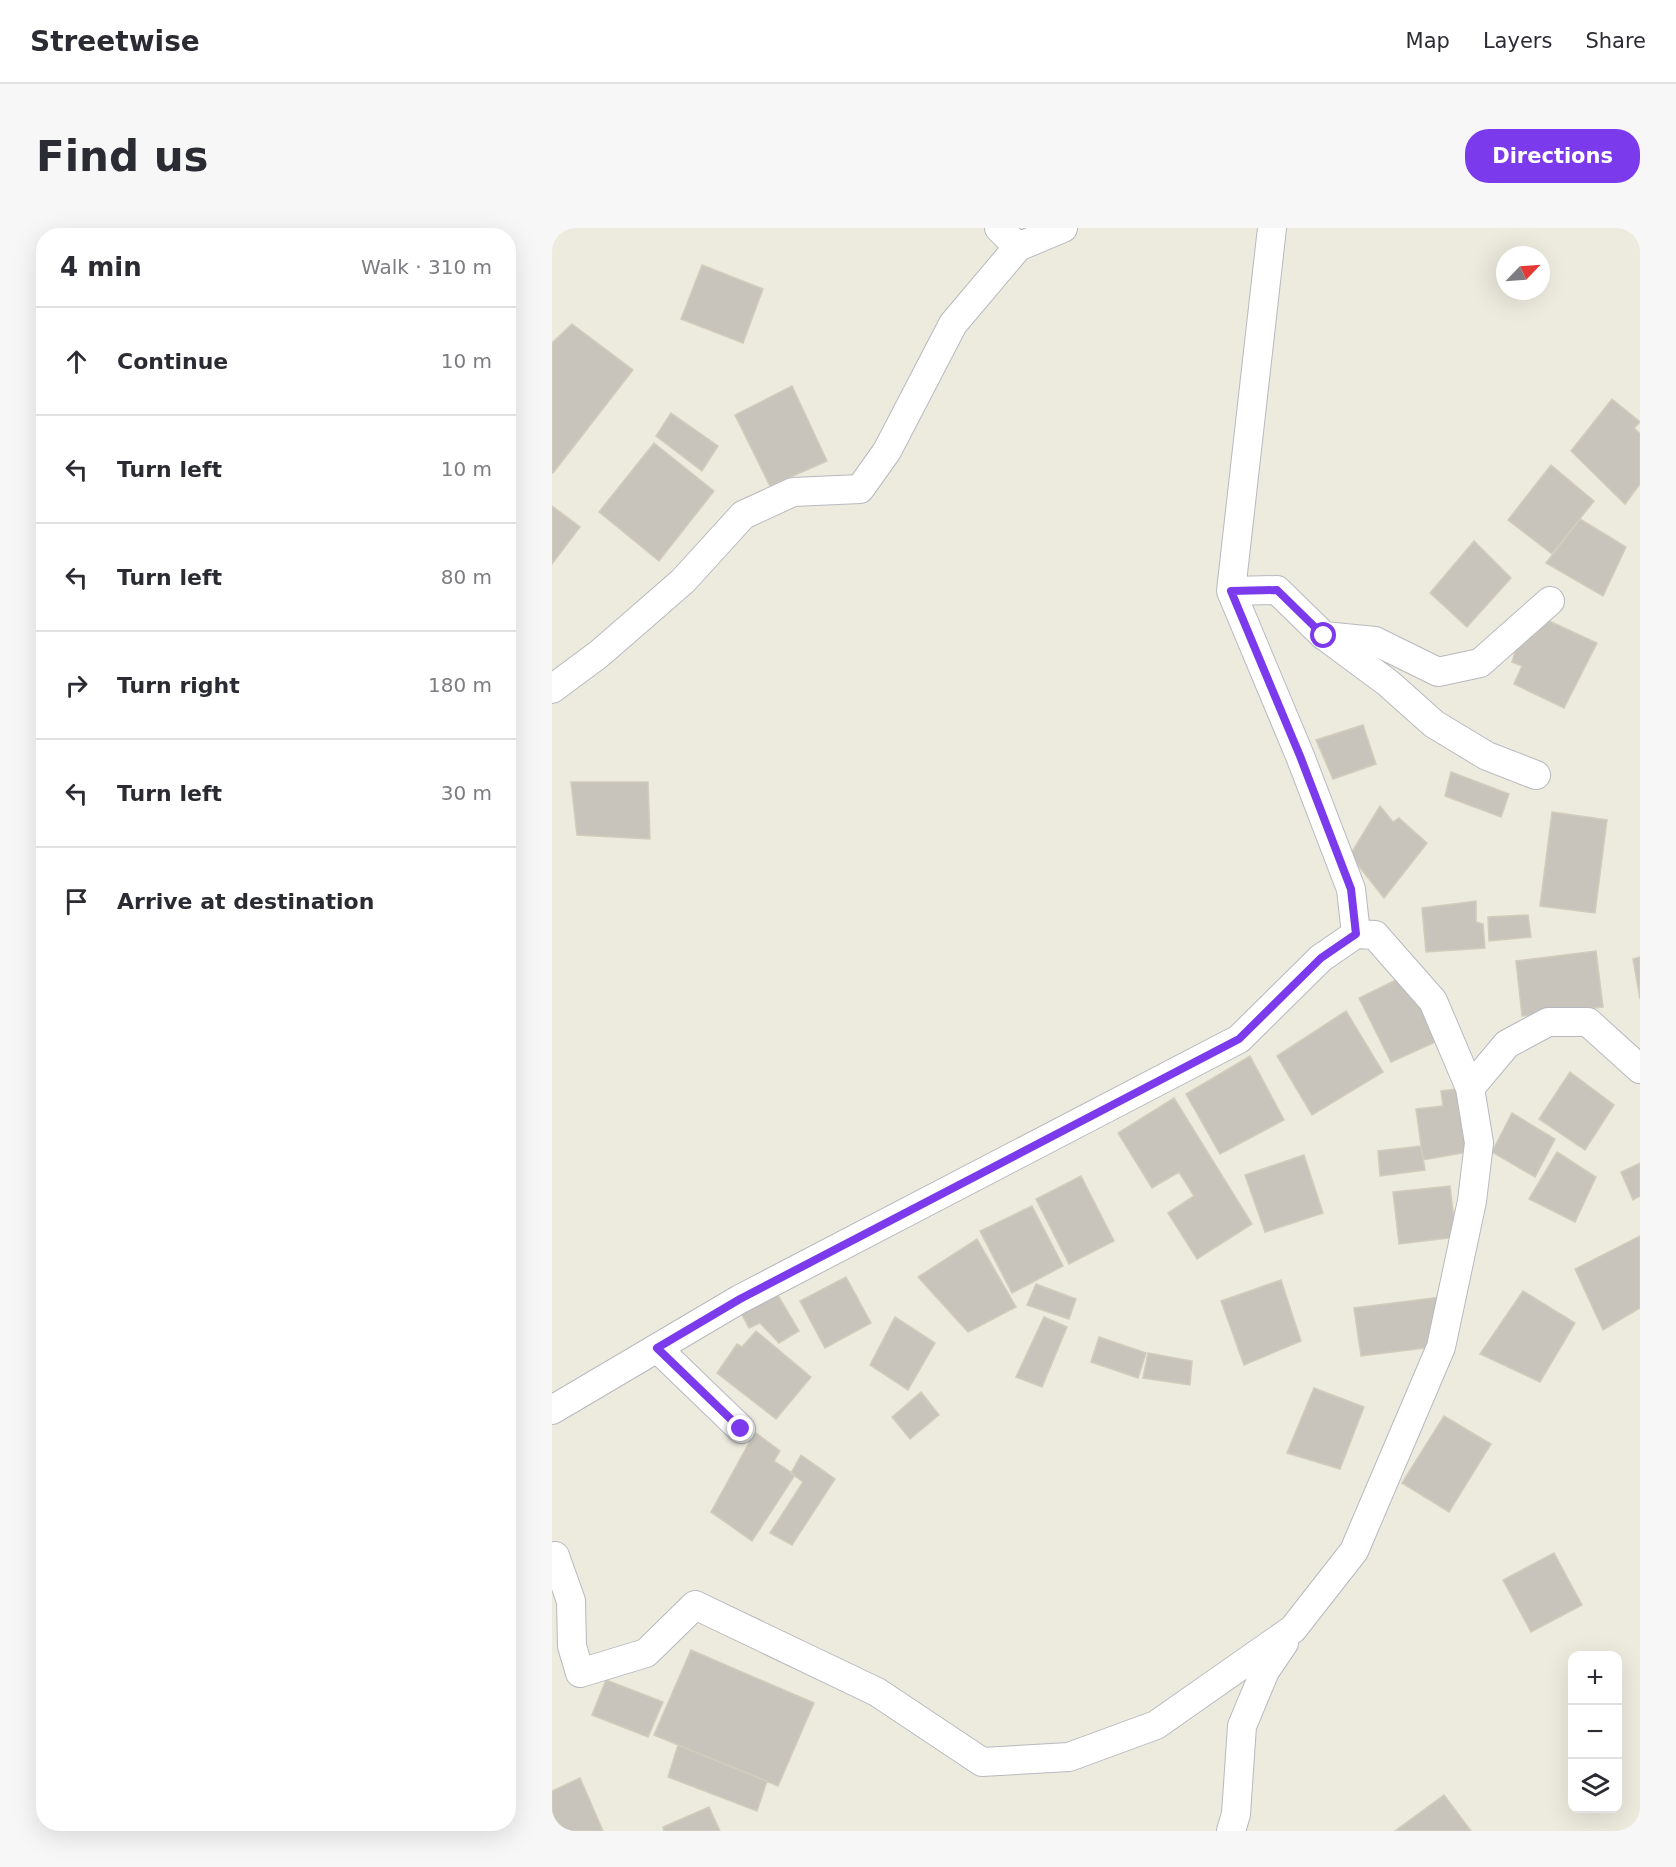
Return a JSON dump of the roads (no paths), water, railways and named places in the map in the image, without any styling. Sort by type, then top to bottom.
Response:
[{"type":"street","points":[[552,689],[599,654],[683,581],[743,515],[793,492],[860,489],[887,452],[953,324],[1008,237],[1063,228]]},
{"type":"street","points":[[1272,228],[1231,591],[1300,756],[1351,889],[1356,934]]},
{"type":"street","points":[[1231,591],[1277,590],[1324,636],[1388,683],[1434,724],[1487,756],[1536,775]]},
{"type":"street","points":[[1324,636],[1375,641],[1438,672],[1480,663],[1550,601]]},
{"type":"street","points":[[552,1410],[740,1299],[1239,1039],[1321,958],[1356,934],[1375,935],[1433,1001],[1470,1088],[1479,1143],[1472,1201],[1441,1347],[1354,1551],[1293,1629],[1265,1671],[1242,1726],[1236,1814],[1231,1831]]},
{"type":"street","points":[[1470,1088],[1507,1044],[1548,1022],[1588,1022],[1640,1069]]},
{"type":"street","points":[[657,1348],[741,1429]]},
{"type":"street","points":[[555,1556],[571,1601],[573,1646],[580,1673],[646,1653],[682,1615],[695,1605],[877,1692],[982,1762],[1069,1757],[1156,1725],[1293,1629]]}]
